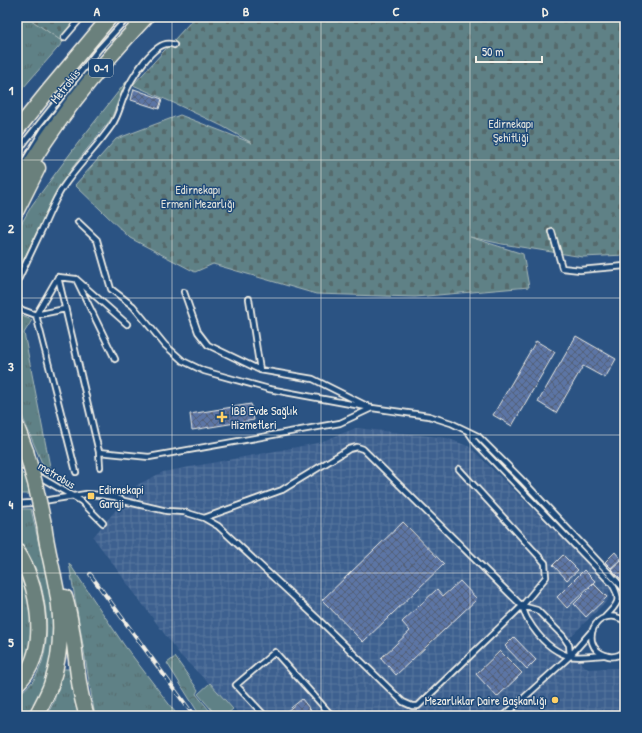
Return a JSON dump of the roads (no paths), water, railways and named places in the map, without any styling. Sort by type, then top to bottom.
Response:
[{"type":"highway","name":"O-1","points":[[17,130],[110,17]]},
{"type":"highway","name":"O-1","points":[[17,187],[58,122],[123,42],[146,17]]},
{"type":"highway","points":[[17,117],[33,101],[49,90]]},
{"type":"highway","points":[[17,210],[43,158],[58,122]]},
{"type":"highway","points":[[17,427],[26,451],[35,483],[59,606],[60,644],[51,684],[36,716]]},
{"type":"highway","points":[[44,524],[51,542],[67,602],[72,626],[80,690],[87,716]]},
{"type":"highway","points":[[17,551],[26,566],[39,621],[37,642],[32,664],[25,676],[17,684]]},
{"type":"lane","points":[[64,38],[82,17]]},
{"type":"lane","name":"Metrobüs","points":[[17,153],[26,139],[99,49],[128,17]]},
{"type":"lane","points":[[17,282],[58,196],[83,159],[112,126],[119,115],[125,94],[138,70],[159,47],[165,44],[174,45]]},
{"type":"lane","name":"Metrobüs","points":[[17,174],[44,129],[75,87],[90,70]]},
{"type":"lane","points":[[17,170],[24,161]]},
{"type":"lane","points":[[78,222],[97,240],[110,289],[133,306],[165,345],[183,361],[204,371],[269,389],[372,408],[429,416],[451,423],[478,436],[523,481],[625,590]]},
{"type":"lane","points":[[552,232],[562,268],[580,270],[625,266]]},
{"type":"lane","points":[[58,277],[76,279],[127,324]]},
{"type":"lane","points":[[58,277],[99,452],[100,467]]},
{"type":"lane","points":[[58,277],[36,315],[76,472]]},
{"type":"lane","points":[[76,279],[115,359]]},
{"type":"lane","points":[[184,292],[198,332],[208,345],[260,370],[312,379],[372,408]]},
{"type":"lane","points":[[249,299],[260,370]]},
{"type":"lane","points":[[17,308],[36,315],[65,309]]},
{"type":"lane","points":[[99,452],[149,457],[340,423],[372,408]]},
{"type":"lane","points":[[468,431],[476,443],[612,584],[618,596],[618,601],[614,608],[605,617]]},
{"type":"lane","points":[[204,518],[282,490],[349,449],[357,447],[363,448],[522,606],[527,619],[546,643],[559,652],[570,656],[609,656],[623,653],[625,658]]},
{"type":"lane","name":"metrobus","points":[[17,463],[81,501],[103,523]]},
{"type":"lane","points":[[17,504],[86,494],[115,497],[124,501],[167,511],[184,512],[204,518],[218,526],[319,620],[403,702],[412,706],[418,706],[522,606],[546,577],[545,563],[459,469]]},
{"type":"lane","points":[[522,606],[537,610],[563,636],[569,646],[570,656]]},
{"type":"lane","points":[[603,655],[597,651],[591,639],[594,626],[599,620],[605,617],[619,617],[625,621]]},
{"type":"lane","points":[[504,716],[570,656],[592,632]]},
{"type":"lane","points":[[265,716],[236,685],[275,652],[332,716]]},
{"type":"railway","points":[[90,574],[194,716]]},
{"type":"place","name":"İBB Evde Sağlık Hizmetleri","points":[[222,417]]},
{"type":"place","name":"Edirnekapi Garaji","points":[[91,496]]},
{"type":"place","name":"Mezarlıklar Daire Başkanlığı","points":[[555,700]]},
{"type":"park label","name":"Edirnekapı Şehitliği","points":[[511,130]]},
{"type":"park label","name":"Edirnekapı Ermeni Mezarlığı","points":[[198,196]]}]
